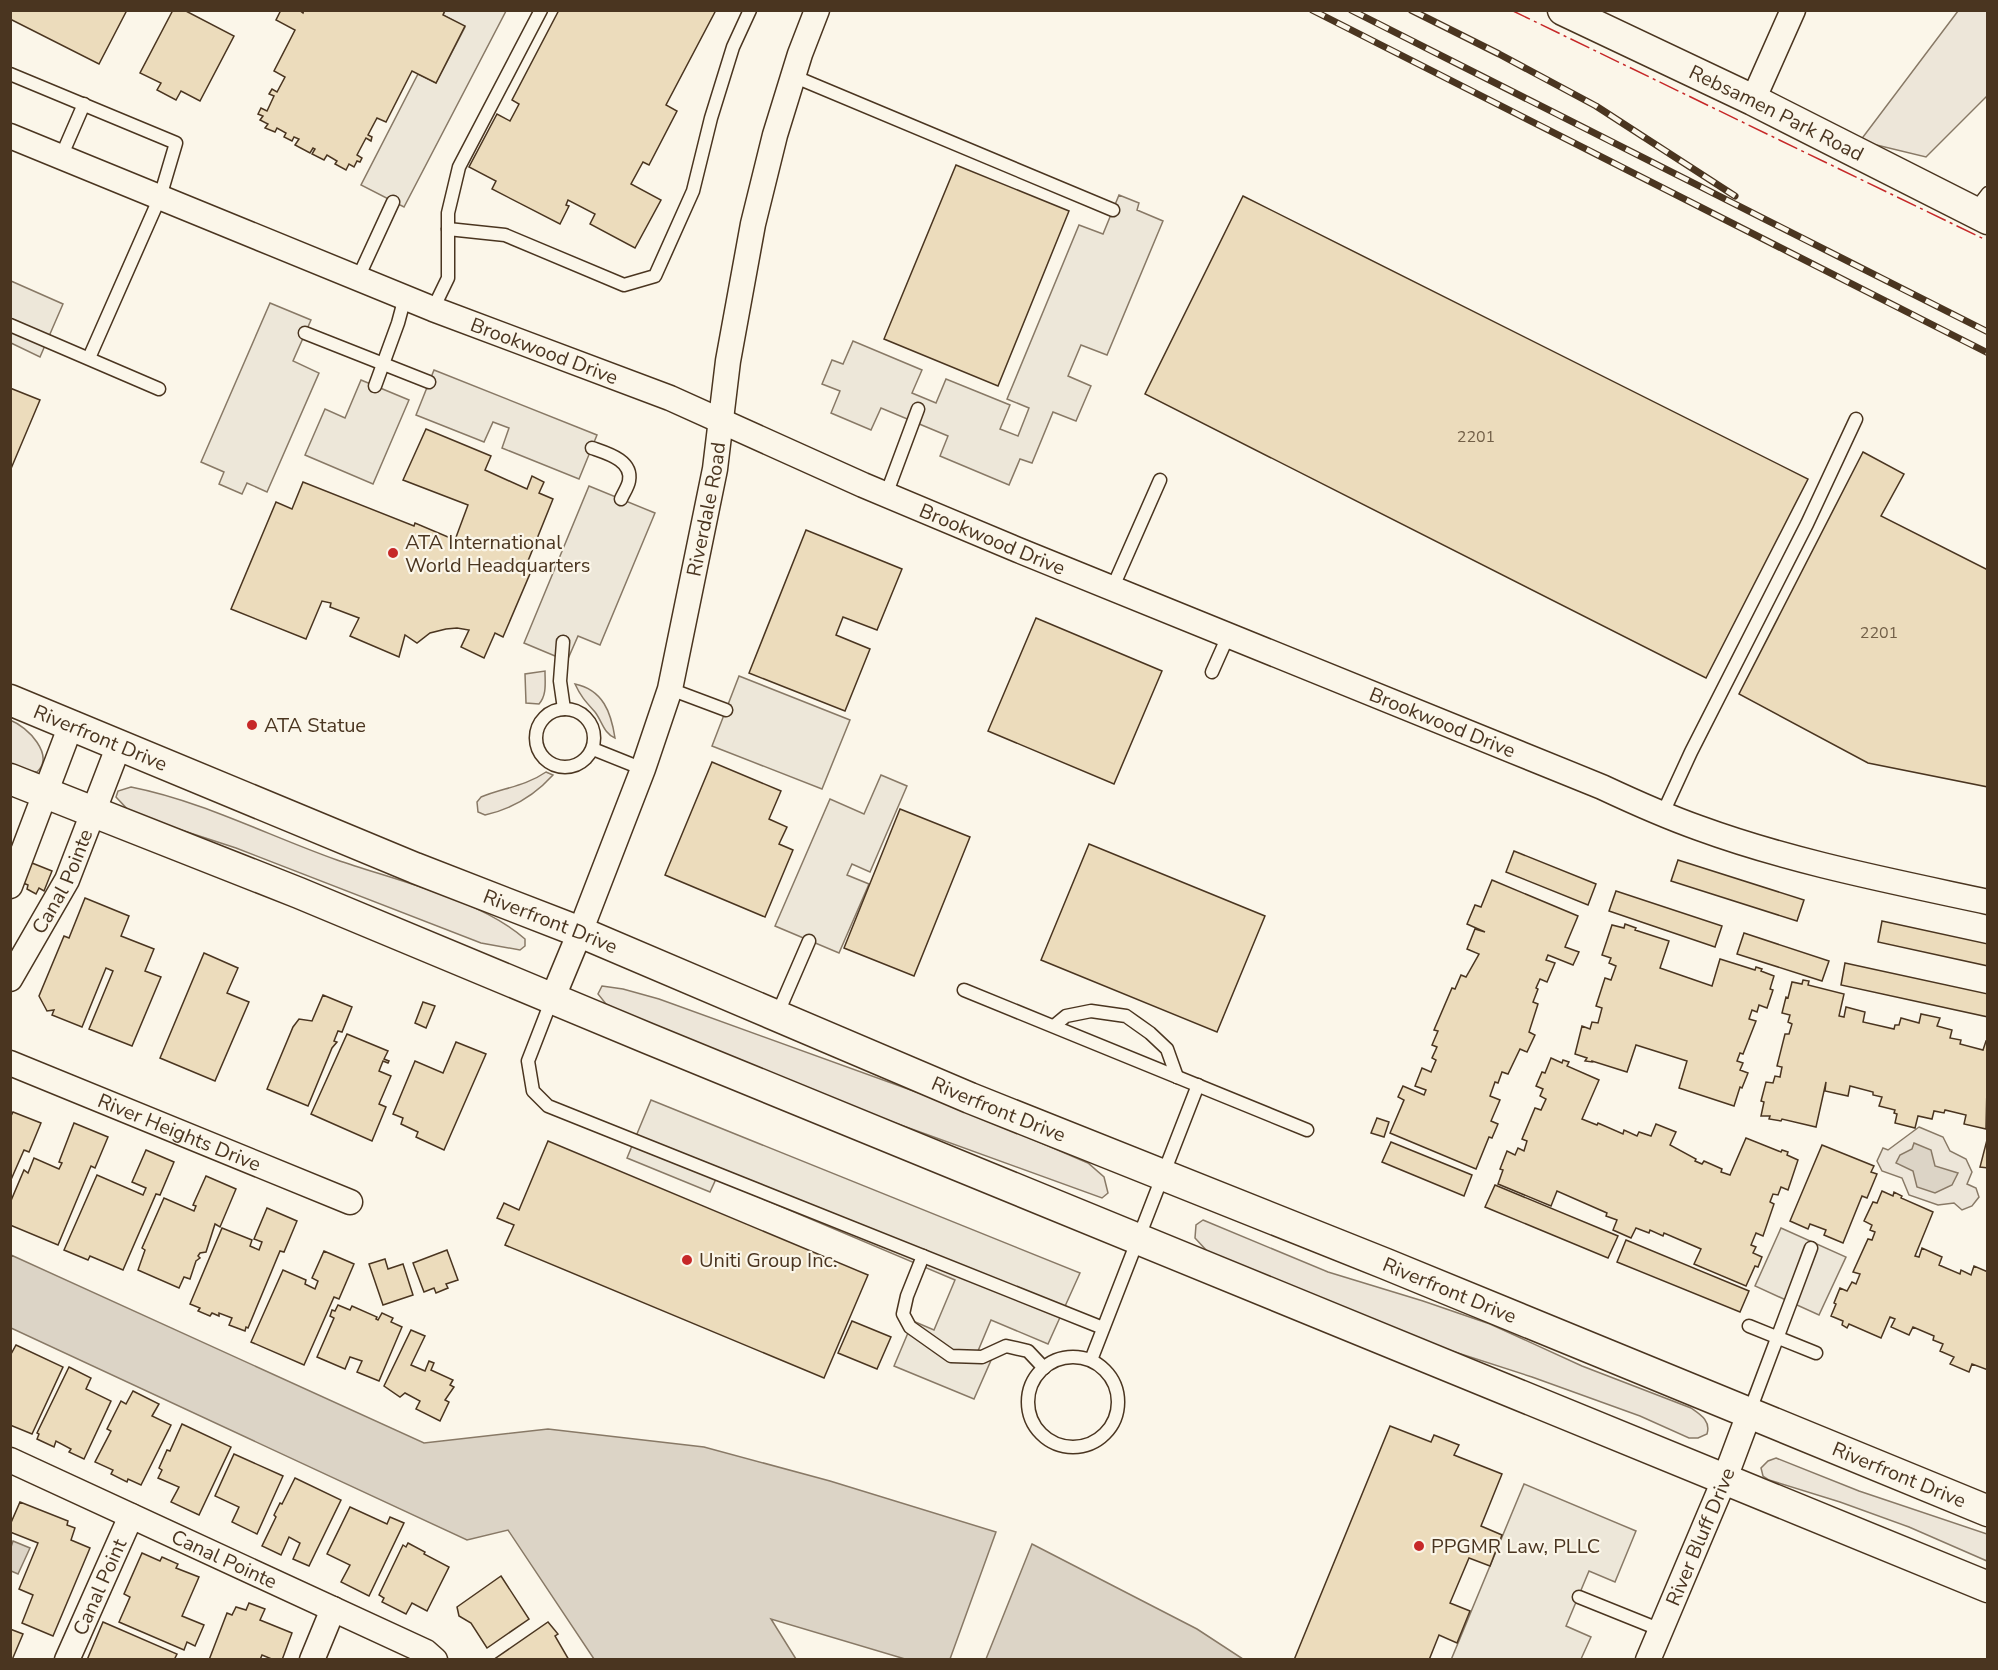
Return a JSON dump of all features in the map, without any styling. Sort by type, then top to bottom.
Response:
[{"type":"street","name":"Riverdale Road","points":[[553,998],[643,769],[670,689],[715,469],[728,362],[753,224],[793,76],[817,10]]},
{"type":"street","name":"Rebsamen Park Road","points":[[1563,10],[1983,208]]},
{"type":"street","points":[[1753,100],[1793,10]]},
{"type":"street","name":"Brookwood Drive","points":[[10,136],[433,309],[670,398],[886,495],[1602,787],[1662,815],[1766,849],[1887,880],[1988,902]]},
{"type":"street","name":"Riverfront Drive","points":[[10,700],[415,868],[580,932],[970,1098],[1163,1174],[1988,1511]]},
{"type":"street","points":[[10,886],[71,725]]},
{"type":"street","points":[[94,812],[119,746]]},
{"type":"street","points":[[10,779],[258,876],[1988,1587]]},
{"type":"street","name":"Canal Pointe","points":[[10,979],[67,880],[94,812]]},
{"type":"street","name":"River Heights Drive","points":[[10,1063],[350,1202]]},
{"type":"street","name":"River Bluff Drive","points":[[1648,1659],[1725,1479],[1749,1414]]},
{"type":"street","name":"Canal Pointe","points":[[10,1460],[426,1652],[435,1659]]},
{"type":"street","name":"Canal Point","points":[[67,1659],[131,1516]]},
{"type":"street","points":[[312,1659],[333,1609]]},
{"type":"lane","points":[[433,309],[448,278],[448,213],[459,167],[541,10]]},
{"type":"lane","points":[[448,229],[505,235],[624,285],[655,276],[693,191],[711,118],[733,47],[750,10]]},
{"type":"lane","points":[[10,74],[176,143],[160,197],[89,358]]},
{"type":"lane","points":[[793,76],[1113,210]]},
{"type":"lane","points":[[61,157],[84,104]]},
{"type":"lane","points":[[358,278],[393,202]]},
{"type":"lane","points":[[375,386],[405,297]]},
{"type":"lane","points":[[10,325],[159,389]]},
{"type":"lane","points":[[305,333],[429,382]]},
{"type":"lane","points":[[886,495],[918,409]]},
{"type":"lane","points":[[1662,815],[1691,752],[1807,524],[1856,419]]},
{"type":"lane","points":[[592,448],[617,457],[627,469],[630,480],[621,499]]},
{"type":"lane","points":[[1112,589],[1160,480]]},
{"type":"lane","points":[[1212,672],[1228,636]]},
{"type":"lane","points":[[563,642],[560,681],[564,709]]},
{"type":"lane","points":[[670,689],[726,710]]},
{"type":"lane","points":[[564,709],[582,714],[594,730],[595,740],[592,749],[580,764],[561,768],[544,759],[539,751],[536,742],[538,727],[546,716],[554,711],[564,709]]},
{"type":"lane","points":[[592,749],[643,769]]},
{"type":"lane","points":[[777,1015],[809,940]]},
{"type":"lane","points":[[964,990],[1307,1130]]},
{"type":"lane","points":[[553,998],[528,1061],[532,1091],[548,1106],[1103,1328]]},
{"type":"lane","points":[[1054,1026],[1066,1016],[1091,1011],[1126,1016],[1150,1033],[1167,1049],[1177,1077]]},
{"type":"lane","points":[[1091,1359],[1198,1085]]},
{"type":"lane","points":[[1749,1414],[1811,1248]]},
{"type":"lane","points":[[923,1256],[907,1296],[903,1314],[910,1327],[951,1356],[982,1357],[1006,1346],[1028,1351],[1044,1368]]},
{"type":"lane","points":[[1749,1326],[1816,1353]]},
{"type":"lane","points":[[1076,1356],[1091,1359],[1104,1367],[1113,1379],[1118,1393],[1118,1408],[1114,1422],[1105,1434],[1092,1443],[1078,1447],[1063,1446],[1038,1431],[1031,1418],[1028,1403],[1030,1388],[1044,1368],[1061,1358],[1076,1356]]},
{"type":"lane","points":[[1579,1596],[1660,1630]]},
{"type":"shaded area","points":[[445,11],[506,11],[404,207],[361,185],[418,74],[436,83],[465,27],[443,15]]},
{"type":"shaded area","points":[[1958,11],[1987,11],[1987,96],[1926,157],[1860,141]]},
{"type":"shaded area","points":[[1119,195],[1139,203],[1137,210],[1163,221],[1107,355],[1081,345],[1068,376],[1091,386],[1076,421],[1053,412],[1032,463],[1020,459],[1009,485],[940,456],[948,436],[881,408],[871,430],[831,413],[840,391],[822,384],[832,360],[843,364],[853,341],[922,370],[912,393],[936,403],[946,379],[1010,405],[1000,429],[1018,436],[1029,408],[1007,399],[1079,225],[1103,234]]},
{"type":"shaded area","points":[[11,281],[63,304],[40,357],[11,343]]},
{"type":"shaded area","points":[[270,303],[311,320],[293,361],[319,373],[267,492],[247,483],[242,494],[219,484],[224,472],[201,462]]},
{"type":"shaded area","points":[[434,370],[597,435],[579,479],[502,448],[509,428],[493,422],[484,442],[416,415]]},
{"type":"shaded area","points":[[361,380],[409,400],[373,484],[305,455],[325,409],[345,418]]},
{"type":"shaded area","points":[[589,486],[655,513],[600,645],[578,636],[567,661],[524,643]]},
{"type":"shaded area","points":[[545,671],[545,689],[542,700],[539,704],[526,703],[525,674]]},
{"type":"shaded area","points":[[739,676],[850,720],[822,789],[712,746]]},
{"type":"shaded area","points":[[575,684],[585,687],[599,697],[608,711],[615,738],[606,730]]},
{"type":"shaded area","points":[[10,720],[24,729],[37,742],[43,758],[42,765],[37,772],[11,764]]},
{"type":"shaded area","points":[[546,772],[553,775],[522,801],[485,815],[478,812],[477,802],[481,797],[522,784]]},
{"type":"shaded area","points":[[881,775],[907,786],[870,872],[852,864],[847,875],[869,884],[839,953],[775,926],[830,799],[864,814]]},
{"type":"shaded area","points":[[131,787],[184,801],[312,851],[461,902],[506,925],[525,939],[525,946],[520,950],[481,943],[236,848],[132,814],[116,797],[118,791]]},
{"type":"shaded area","points":[[602,986],[659,999],[955,1106],[1088,1163],[1104,1177],[1108,1193],[1102,1198],[818,1095],[659,1031],[606,1004],[598,994]]},
{"type":"shaded area","points":[[651,1100],[1080,1273],[1048,1344],[991,1320],[978,1351],[992,1358],[974,1399],[894,1366],[913,1321],[934,1330],[955,1280],[716,1179],[710,1192],[627,1158]]},
{"type":"shaded area","points":[[1919,1127],[1943,1137],[1950,1151],[1966,1159],[1972,1172],[1967,1184],[1976,1188],[1979,1197],[1972,1206],[1962,1210],[1954,1203],[1938,1205],[1909,1195],[1902,1178],[1882,1171],[1877,1161],[1883,1148],[1888,1150]]},
{"type":"shaded area","points":[[1914,1143],[1931,1150],[1935,1166],[1958,1173],[1952,1185],[1935,1193],[1917,1187],[1913,1171],[1896,1163],[1900,1155],[1912,1149]]},
{"type":"shaded area","points":[[1203,1220],[1328,1272],[1490,1324],[1582,1366],[1691,1408],[1702,1416],[1708,1425],[1707,1434],[1698,1438],[1689,1438],[1640,1416],[1532,1377],[1399,1334],[1208,1252],[1195,1238],[1196,1225]]},
{"type":"shaded area","points":[[1781,1228],[1846,1257],[1819,1315],[1755,1286]]},
{"type":"shaded area","points":[[11,1255],[424,1443],[548,1429],[704,1447],[830,1481],[996,1532],[950,1659],[905,1659],[771,1619],[796,1659],[594,1659],[508,1530],[467,1540],[11,1328]]},
{"type":"shaded area","points":[[1776,1458],[1859,1491],[1987,1534],[1987,1561],[1909,1527],[1769,1480],[1763,1476],[1761,1468],[1768,1461]]},
{"type":"shaded area","points":[[1524,1484],[1636,1531],[1615,1582],[1589,1571],[1566,1626],[1591,1637],[1581,1659],[1451,1660]]},
{"type":"shaded area","points":[[13,1541],[30,1548],[18,1574],[11,1571]]},
{"type":"shaded area","points":[[1032,1544],[1197,1629],[1243,1659],[986,1659]]},
{"type":"building","points":[[10,10],[127,10],[99,64],[10,19]]},
{"type":"building","points":[[173,10],[184,10],[234,36],[200,101],[181,91],[176,100],[157,90],[161,83],[140,73]]},
{"type":"building","points":[[281,10],[299,10],[303,13],[304,10],[445,10],[443,15],[465,26],[436,83],[412,71],[386,122],[377,118],[368,135],[372,137],[371,141],[366,138],[357,155],[362,158],[360,162],[357,161],[354,167],[349,164],[346,170],[335,164],[337,161],[327,155],[324,160],[312,154],[315,149],[313,148],[310,153],[295,145],[299,139],[294,137],[292,141],[284,137],[286,133],[277,128],[275,132],[265,128],[268,124],[260,120],[263,116],[258,114],[261,108],[267,111],[274,96],[269,94],[272,89],[277,92],[285,77],[274,71],[295,30],[276,20]]},
{"type":"building","points":[[559,10],[716,10],[666,105],[677,111],[649,165],[643,162],[631,184],[661,200],[635,248],[590,224],[595,214],[568,200],[566,205],[569,206],[560,224],[492,189],[496,181],[469,167],[497,114],[510,121],[519,104],[512,100]]},
{"type":"building","points":[[956,165],[1069,211],[998,386],[884,339]]},
{"type":"building","points":[[1243,196],[1808,479],[1706,678],[1145,394]]},
{"type":"building","points":[[10,388],[40,400],[10,471]]},
{"type":"building","name":"ATA International World Headquarters","points":[[426,429],[491,456],[485,470],[527,489],[532,476],[544,482],[539,493],[553,499],[526,566],[532,569],[503,637],[495,633],[484,658],[461,647],[469,630],[457,628],[430,633],[417,643],[405,635],[399,657],[350,636],[359,618],[330,607],[331,603],[322,601],[306,639],[231,609],[276,502],[292,509],[303,482],[455,540],[468,505],[403,480]]},
{"type":"building","points":[[1863,452],[1904,474],[1881,516],[1988,570],[1988,787],[1868,763],[1739,694]]},
{"type":"building","points":[[806,530],[902,569],[877,630],[843,617],[836,635],[870,649],[845,711],[749,673]]},
{"type":"building","points":[[1036,618],[1162,671],[1114,784],[988,731]]},
{"type":"building","points":[[712,762],[781,791],[769,819],[787,827],[779,844],[793,850],[765,917],[665,875]]},
{"type":"building","points":[[900,809],[970,837],[914,976],[844,948]]},
{"type":"building","points":[[1089,844],[1265,916],[1217,1032],[1041,960]]},
{"type":"building","points":[[1514,851],[1596,884],[1588,905],[1506,872]]},
{"type":"building","points":[[1678,860],[1804,900],[1797,921],[1671,881]]},
{"type":"building","points":[[32,863],[52,871],[44,891],[39,888],[36,894],[27,889],[28,885],[23,883]]},
{"type":"building","points":[[1492,880],[1578,916],[1565,947],[1579,952],[1573,965],[1548,955],[1546,960],[1555,963],[1547,982],[1540,979],[1536,988],[1538,989],[1533,1002],[1538,1004],[1529,1032],[1535,1035],[1527,1052],[1520,1049],[1508,1074],[1502,1072],[1498,1083],[1495,1082],[1490,1096],[1500,1100],[1491,1121],[1498,1124],[1492,1138],[1489,1137],[1476,1169],[1390,1133],[1404,1100],[1398,1097],[1403,1086],[1424,1095],[1426,1090],[1415,1086],[1422,1068],[1431,1072],[1436,1060],[1432,1058],[1437,1047],[1432,1045],[1438,1031],[1434,1030],[1452,988],[1455,989],[1461,975],[1466,977],[1479,954],[1467,949],[1475,929],[1485,932],[1467,924],[1475,905],[1481,907]]},
{"type":"building","points":[[1616,891],[1722,926],[1715,947],[1609,911]]},
{"type":"building","points":[[85,898],[129,916],[121,936],[154,949],[145,971],[161,977],[132,1046],[89,1029],[113,971],[106,968],[82,1027],[52,1015],[54,1010],[47,1011],[39,996],[64,936],[69,938]]},
{"type":"building","points":[[1882,921],[1988,944],[1988,966],[1878,942]]},
{"type":"building","points":[[1625,924],[1636,928],[1635,930],[1669,941],[1660,968],[1712,986],[1720,959],[1755,970],[1756,967],[1774,976],[1770,989],[1773,990],[1767,1008],[1759,1005],[1757,1012],[1752,1010],[1749,1019],[1756,1021],[1743,1054],[1740,1053],[1737,1061],[1743,1063],[1740,1070],[1748,1073],[1742,1088],[1740,1087],[1734,1106],[1679,1088],[1687,1061],[1636,1045],[1627,1072],[1585,1061],[1587,1058],[1575,1054],[1582,1026],[1590,1029],[1592,1022],[1598,1023],[1602,1008],[1596,1006],[1605,978],[1611,980],[1616,966],[1609,963],[1611,958],[1602,955],[1612,925],[1624,928]]},
{"type":"building","points":[[1744,933],[1829,961],[1822,981],[1737,954]]},
{"type":"building","points":[[204,953],[238,968],[227,993],[249,1002],[215,1081],[160,1058]]},
{"type":"building","points":[[1845,963],[1988,994],[1988,1017],[1841,985]]},
{"type":"building","points":[[1803,980],[1809,981],[1808,985],[1844,994],[1839,1016],[1844,1017],[1846,1007],[1865,1012],[1863,1022],[1894,1029],[1895,1025],[1899,1025],[1901,1018],[1919,1023],[1921,1014],[1940,1018],[1937,1026],[1952,1030],[1950,1038],[1961,1040],[1960,1044],[1983,1050],[1986,1041],[1988,1042],[1986,1129],[1964,1124],[1966,1115],[1945,1110],[1944,1113],[1934,1111],[1932,1119],[1918,1116],[1915,1128],[1895,1123],[1897,1114],[1894,1113],[1895,1110],[1879,1106],[1882,1097],[1873,1095],[1873,1092],[1850,1086],[1848,1096],[1825,1091],[1826,1082],[1816,1127],[1761,1116],[1764,1102],[1761,1101],[1766,1082],[1773,1083],[1775,1076],[1780,1077],[1782,1067],[1777,1066],[1785,1034],[1789,1034],[1792,1024],[1788,1022],[1790,1015],[1782,1013],[1786,997],[1788,998],[1792,982],[1802,984]]},
{"type":"building","points":[[323,995],[352,1007],[342,1032],[338,1031],[334,1041],[337,1042],[332,1048],[308,1106],[267,1089],[293,1027],[299,1019],[312,1021]]},
{"type":"building","points":[[423,1002],[435,1006],[426,1028],[415,1023]]},
{"type":"building","points":[[347,1034],[388,1051],[384,1059],[389,1061],[388,1063],[383,1061],[379,1071],[391,1076],[379,1104],[386,1107],[372,1141],[311,1114]]},
{"type":"building","points":[[456,1042],[486,1054],[444,1150],[416,1137],[418,1132],[401,1124],[403,1118],[393,1114],[415,1061],[443,1073]]},
{"type":"building","points":[[1551,1058],[1562,1063],[1563,1060],[1569,1062],[1567,1066],[1599,1080],[1582,1119],[1623,1134],[1624,1130],[1637,1136],[1639,1132],[1651,1136],[1656,1124],[1676,1132],[1670,1145],[1696,1159],[1695,1161],[1702,1164],[1704,1161],[1730,1175],[1746,1138],[1781,1152],[1782,1150],[1788,1152],[1787,1155],[1798,1160],[1788,1190],[1781,1187],[1778,1195],[1773,1194],[1770,1202],[1774,1204],[1763,1236],[1756,1233],[1751,1245],[1756,1247],[1753,1253],[1762,1257],[1746,1286],[1694,1264],[1701,1249],[1664,1233],[1663,1236],[1650,1230],[1649,1233],[1636,1228],[1631,1238],[1613,1230],[1617,1220],[1606,1216],[1607,1213],[1557,1191],[1551,1206],[1498,1184],[1503,1170],[1500,1169],[1507,1151],[1515,1155],[1518,1148],[1524,1151],[1527,1141],[1522,1139],[1535,1108],[1541,1110],[1546,1099],[1540,1096],[1543,1089],[1536,1086]]},
{"type":"building","points":[[13,1112],[41,1123],[29,1152],[24,1150],[10,1182],[10,1118]]},
{"type":"building","points":[[1377,1118],[1389,1122],[1384,1137],[1371,1133]]},
{"type":"building","points":[[74,1123],[108,1137],[95,1168],[91,1166],[58,1245],[10,1225],[10,1203],[24,1170],[28,1173],[34,1158],[59,1169],[62,1163],[59,1162]]},
{"type":"building","points":[[1988,1136],[1988,1168],[1980,1167]]},
{"type":"building","name":"Uniti Group Inc.","points":[[548,1141],[868,1275],[824,1378],[505,1245],[514,1225],[497,1218],[504,1203],[519,1210]]},
{"type":"building","points":[[1391,1142],[1472,1175],[1464,1196],[1382,1162]]},
{"type":"building","points":[[1822,1145],[1874,1166],[1871,1172],[1877,1174],[1867,1198],[1862,1196],[1843,1243],[1824,1235],[1826,1230],[1810,1224],[1808,1229],[1790,1221]]},
{"type":"building","points":[[146,1150],[174,1162],[160,1195],[156,1194],[123,1270],[90,1256],[88,1260],[64,1250],[97,1175],[143,1195],[146,1188],[132,1182]]},
{"type":"building","points":[[206,1176],[236,1189],[220,1227],[215,1224],[206,1252],[198,1256],[200,1258],[196,1261],[190,1279],[184,1277],[179,1288],[138,1270],[145,1250],[142,1248],[164,1198],[194,1211],[196,1206],[193,1205]]},
{"type":"building","points":[[1495,1185],[1618,1236],[1608,1258],[1485,1207]]},
{"type":"building","points":[[1882,1191],[1893,1196],[1894,1192],[1902,1196],[1901,1198],[1933,1212],[1915,1256],[1919,1257],[1922,1248],[1942,1257],[1939,1265],[1960,1274],[1961,1270],[1971,1275],[1974,1266],[1988,1272],[1988,1370],[1972,1364],[1969,1372],[1950,1364],[1954,1357],[1940,1351],[1943,1344],[1933,1340],[1934,1336],[1913,1327],[1909,1335],[1891,1327],[1895,1319],[1890,1317],[1881,1338],[1849,1324],[1847,1328],[1842,1325],[1843,1321],[1831,1316],[1840,1288],[1847,1291],[1852,1282],[1856,1284],[1860,1274],[1853,1272],[1868,1239],[1872,1240],[1875,1232],[1870,1230],[1872,1225],[1864,1221],[1873,1202],[1877,1203]]},
{"type":"building","points":[[267,1208],[297,1221],[284,1252],[280,1251],[245,1331],[229,1325],[232,1318],[219,1313],[219,1316],[212,1313],[210,1316],[198,1311],[200,1308],[190,1304],[222,1228],[252,1240],[250,1246],[259,1250],[262,1242],[254,1239]]},
{"type":"building","points":[[1626,1240],[1749,1291],[1740,1312],[1617,1262]]},
{"type":"building","points":[[447,1250],[458,1280],[446,1284],[448,1288],[436,1293],[434,1288],[424,1292],[413,1263]]},
{"type":"building","points":[[324,1251],[354,1264],[339,1299],[334,1297],[304,1365],[251,1342],[283,1270],[306,1280],[305,1284],[315,1289],[318,1281],[312,1278]]},
{"type":"building","points":[[385,1259],[388,1269],[403,1264],[413,1295],[383,1305],[369,1264]]},
{"type":"building","points":[[338,1305],[350,1310],[352,1306],[377,1317],[378,1320],[382,1313],[393,1318],[391,1322],[402,1327],[379,1381],[357,1372],[362,1361],[350,1357],[345,1369],[317,1357],[334,1318],[330,1316],[332,1310],[335,1311]]},
{"type":"building","points":[[852,1321],[891,1337],[877,1369],[838,1353]]},
{"type":"building","points":[[411,1330],[425,1336],[411,1365],[425,1371],[429,1361],[434,1363],[431,1370],[453,1380],[450,1385],[454,1387],[445,1400],[449,1402],[440,1421],[416,1409],[420,1401],[405,1393],[400,1397],[384,1386]]},
{"type":"building","points":[[16,1345],[63,1367],[32,1434],[10,1425],[10,1356]]},
{"type":"building","points":[[69,1367],[91,1378],[86,1389],[111,1401],[84,1459],[69,1452],[71,1449],[56,1441],[54,1447],[37,1439],[39,1434],[37,1433]]},
{"type":"building","points":[[133,1391],[159,1404],[152,1416],[171,1425],[141,1485],[128,1479],[127,1482],[111,1474],[113,1470],[95,1462],[111,1431],[107,1429],[121,1401],[126,1404]]},
{"type":"building","points":[[182,1424],[231,1447],[199,1515],[171,1502],[179,1487],[158,1478],[162,1470],[159,1468],[167,1450],[170,1451]]},
{"type":"building","name":"PPGMR Law, PLLC","points":[[1390,1426],[1431,1442],[1434,1435],[1459,1445],[1454,1455],[1502,1474],[1481,1526],[1502,1535],[1490,1566],[1469,1558],[1450,1603],[1470,1611],[1457,1643],[1439,1635],[1429,1660],[1294,1660]]},
{"type":"building","points":[[234,1454],[283,1476],[257,1534],[232,1522],[239,1507],[215,1496]]},
{"type":"building","points":[[295,1478],[341,1500],[309,1566],[293,1559],[300,1543],[289,1537],[281,1555],[262,1546],[276,1517],[274,1515]]},
{"type":"building","points":[[20,1502],[68,1521],[67,1525],[75,1528],[71,1540],[90,1548],[53,1636],[22,1623],[33,1595],[19,1589],[38,1543],[10,1532],[10,1525]]},
{"type":"building","points":[[350,1507],[387,1524],[390,1517],[404,1523],[369,1596],[341,1582],[350,1565],[327,1554]]},
{"type":"building","points":[[408,1543],[449,1567],[427,1611],[412,1603],[406,1614],[382,1602],[384,1598],[379,1595],[403,1545],[406,1547]]},
{"type":"building","points":[[142,1553],[160,1561],[162,1557],[178,1564],[176,1568],[199,1577],[182,1616],[204,1625],[195,1646],[187,1642],[184,1650],[119,1622],[130,1597],[124,1594]]},
{"type":"building","points":[[501,1576],[529,1619],[487,1648],[471,1623],[459,1616],[457,1607]]},
{"type":"building","points":[[249,1603],[265,1609],[260,1620],[292,1633],[282,1660],[274,1660],[262,1655],[260,1660],[209,1660],[227,1613],[232,1615],[236,1607],[246,1610]]},
{"type":"building","points":[[103,1622],[177,1654],[174,1660],[87,1660]]},
{"type":"building","points":[[548,1622],[558,1634],[555,1636],[569,1660],[493,1660]]},
{"type":"building","points":[[10,1629],[23,1634],[12,1660],[10,1660]]},
{"type":"railway","points":[[1312,10],[1988,353]]},
{"type":"railway","points":[[1351,10],[1988,332]]},
{"type":"railway","points":[[1411,10],[1596,106],[1735,196]]},
{"type":"power","points":[[1511,10],[1988,241]]},
{"type":"place","name":"ATA International World Headquarters","points":[[393,553]]},
{"type":"place","name":"ATA Statue","points":[[252,725]]},
{"type":"place","name":"Uniti Group Inc.","points":[[687,1260]]},
{"type":"place","name":"PPGMR Law, PLLC","points":[[1419,1546]]}]
